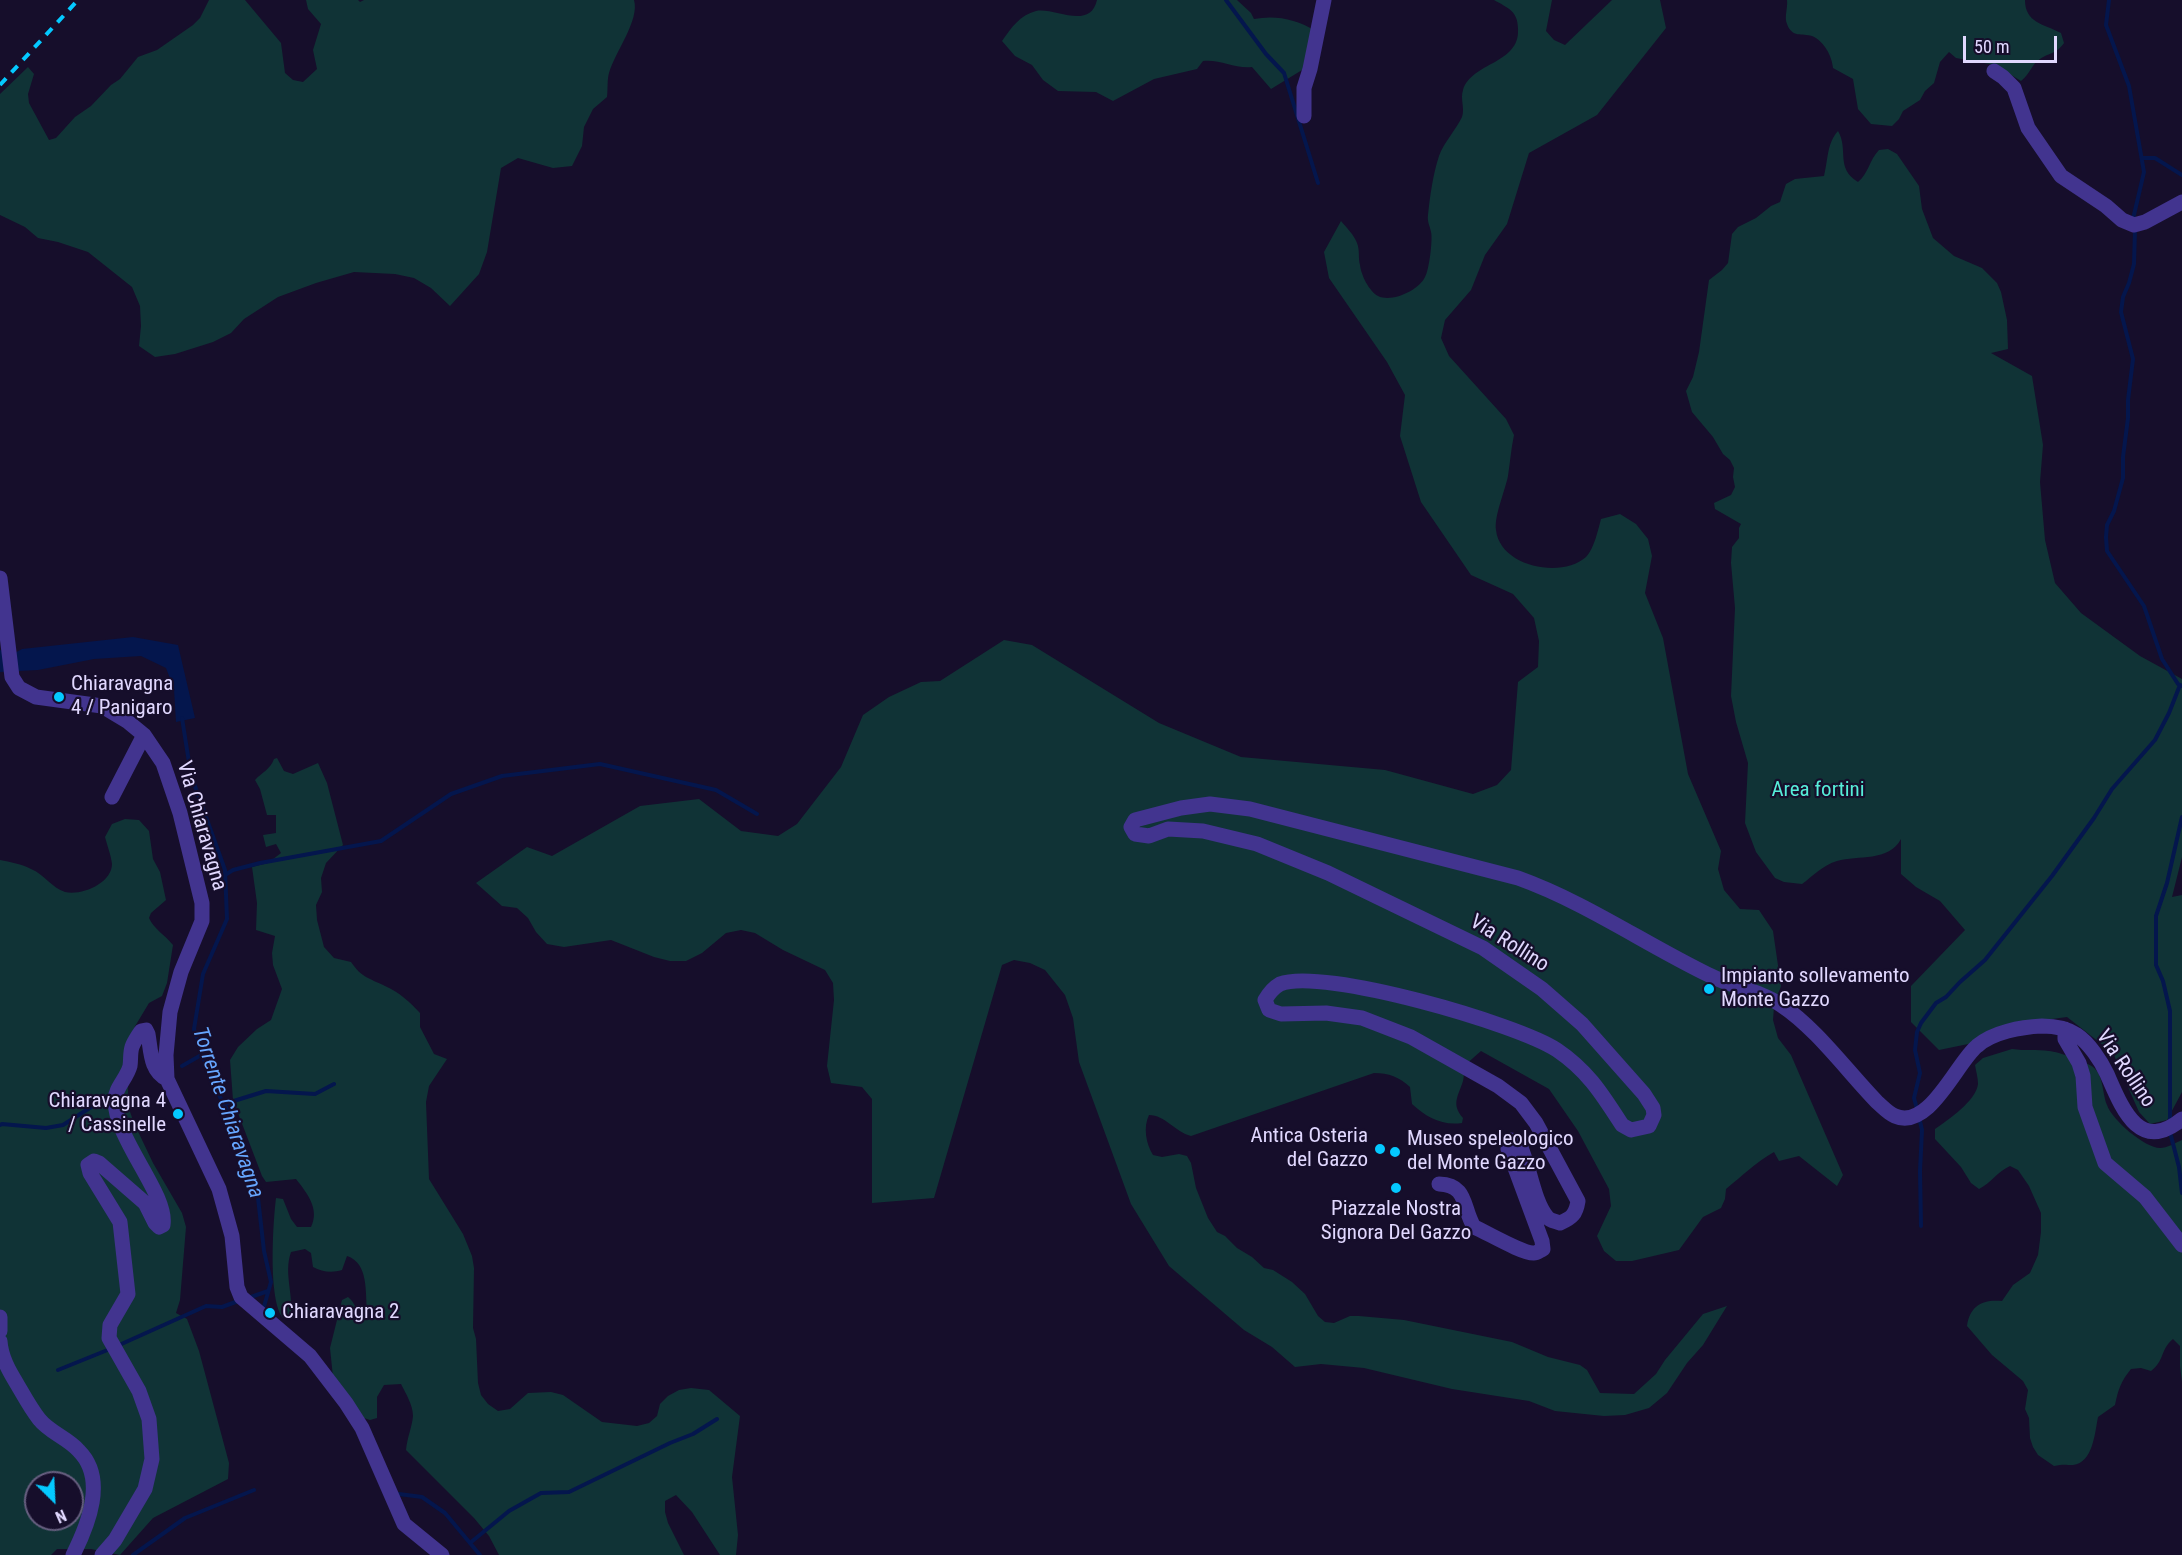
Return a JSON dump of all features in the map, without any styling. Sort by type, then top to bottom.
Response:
[{"type":"street","points":[[1304,116],[1304,88],[1324,0]]},
{"type":"street","points":[[1994,71],[2003,76],[2014,88],[2028,128],[2061,176],[2106,206],[2122,220],[2134,225],[2145,222],[2182,202]]},
{"type":"street","name":"Via Chiaravagna","points":[[0,578],[12,677],[19,688],[36,697],[102,706],[127,721],[144,735],[163,763],[177,803],[202,903],[202,921],[181,972],[170,1012],[166,1055],[167,1079],[219,1189],[232,1236],[237,1287],[241,1297],[310,1356],[346,1402],[362,1428],[404,1524],[442,1555]]},
{"type":"street","points":[[112,797],[144,735]]},
{"type":"street","name":"Via Rollino","points":[[1439,1184],[1452,1184],[1458,1189],[1474,1227],[1521,1250],[1536,1253],[1543,1249],[1508,1149],[1510,1140],[1514,1140],[1518,1141],[1524,1153],[1540,1206],[1546,1217],[1560,1223],[1577,1212],[1578,1201],[1536,1123],[1521,1103],[1498,1086],[1411,1037],[1362,1018],[1326,1012],[1281,1014],[1269,1010],[1265,1000],[1269,992],[1281,984],[1326,982],[1422,1001],[1482,1019],[1515,1029],[1555,1049],[1584,1070],[1622,1125],[1632,1130],[1649,1126],[1653,1121],[1653,1108],[1644,1094],[1582,1024],[1542,989],[1484,948],[1328,873],[1257,844],[1203,831],[1168,829],[1149,836],[1141,836],[1135,834],[1131,827],[1135,820],[1181,808],[1210,804],[1250,809],[1518,878],[1550,890],[1712,976],[1763,995],[1780,1005],[1805,1024],[1877,1102],[1894,1116],[1901,1118],[1924,1111],[1952,1080],[1966,1057],[1983,1041],[2011,1031],[2043,1026],[2065,1029],[2078,1035],[2097,1056],[2122,1108],[2144,1130],[2158,1132],[2175,1125],[2182,1119]]},
{"type":"street","name":"Via Rollino","points":[[2065,1029],[2065,1039],[2079,1063],[2083,1076],[2085,1107],[2105,1163],[2145,1197],[2182,1245]]},
{"type":"street","points":[[102,1555],[115,1540],[145,1489],[152,1459],[149,1419],[139,1391],[109,1338],[110,1325],[128,1294],[120,1222],[90,1173],[88,1165],[94,1161],[99,1163],[145,1203],[159,1227],[163,1225],[164,1219],[153,1189],[121,1127],[115,1097],[130,1066],[131,1048],[141,1031],[146,1030],[148,1034],[154,1067],[161,1076],[167,1079]]},
{"type":"street","points":[[0,1317],[0,1331]]},
{"type":"street","points":[[0,1341],[7,1367],[40,1420],[79,1450],[88,1463],[93,1479],[92,1501],[85,1531],[73,1555]]},
{"type":"green space","points":[[209,0],[245,0],[281,43],[285,73],[293,80],[303,82],[317,69],[313,50],[321,24],[308,9],[306,0],[358,0],[360,2],[364,0],[634,0],[635,8],[630,26],[609,73],[607,97],[593,109],[584,127],[582,146],[572,166],[553,168],[518,158],[501,168],[487,252],[479,274],[450,306],[431,288],[414,278],[395,274],[354,272],[278,297],[244,319],[231,333],[213,342],[175,354],[155,357],[139,346],[140,306],[132,287],[88,252],[38,238],[25,227],[0,215],[0,94],[28,67],[34,74],[28,94],[29,103],[49,140],[56,138],[75,117],[91,106],[120,79],[138,57],[157,50],[193,25],[200,18]]},
{"type":"green space","points":[[1097,0],[1237,0],[1254,19],[1286,19],[1315,31],[1307,67],[1271,89],[1252,67],[1203,61],[1197,69],[1154,79],[1113,101],[1096,92],[1058,91],[1043,80],[1032,65],[1015,56],[1002,41],[1016,23],[1030,13],[1044,11],[1079,16],[1093,9]]},
{"type":"green space","points":[[1494,0],[1552,0],[1546,31],[1554,40],[1565,45],[1612,0],[1660,0],[1666,28],[1597,115],[1529,153],[1507,224],[1485,255],[1471,290],[1445,320],[1441,338],[1449,356],[1506,419],[1514,435],[1508,476],[1496,524],[1500,543],[1508,553],[1534,566],[1548,568],[1575,564],[1586,557],[1591,549],[1601,519],[1620,514],[1636,524],[1648,539],[1652,556],[1645,593],[1663,638],[1688,774],[1721,851],[1718,869],[1724,890],[1740,909],[1759,910],[1773,931],[1781,986],[1774,1007],[1773,1020],[1778,1038],[1791,1055],[1843,1175],[1837,1186],[1799,1156],[1779,1161],[1774,1152],[1726,1189],[1721,1208],[1703,1217],[1679,1250],[1632,1261],[1616,1261],[1604,1251],[1597,1236],[1611,1206],[1609,1189],[1578,1131],[1549,1089],[1481,1051],[1464,1066],[1456,1104],[1463,1118],[1462,1123],[1441,1122],[1429,1117],[1412,1104],[1410,1087],[1394,1076],[1374,1073],[1191,1136],[1160,1118],[1149,1115],[1146,1135],[1153,1155],[1187,1156],[1191,1163],[1196,1188],[1208,1218],[1217,1232],[1264,1268],[1273,1270],[1292,1282],[1305,1294],[1318,1316],[1325,1322],[1334,1323],[1350,1316],[1404,1320],[1512,1342],[1548,1357],[1580,1365],[1587,1370],[1600,1393],[1634,1394],[1656,1374],[1703,1314],[1727,1306],[1703,1345],[1687,1363],[1667,1393],[1649,1408],[1625,1415],[1604,1416],[1555,1411],[1529,1401],[1452,1389],[1364,1368],[1321,1364],[1295,1367],[1272,1347],[1244,1330],[1169,1266],[1131,1204],[1079,1062],[1073,1018],[1065,995],[1045,970],[1030,963],[1014,960],[1002,965],[934,1198],[872,1203],[872,1099],[862,1087],[831,1083],[827,1066],[834,1000],[833,983],[825,970],[783,950],[755,933],[741,930],[726,933],[702,953],[686,961],[670,961],[654,957],[611,940],[564,947],[547,944],[536,932],[528,918],[517,908],[502,906],[476,883],[527,847],[552,856],[640,806],[699,799],[741,831],[778,836],[797,824],[841,767],[863,715],[889,697],[921,682],[940,681],[1004,640],[1032,645],[1159,723],[1241,757],[1385,770],[1473,794],[1497,785],[1511,770],[1518,682],[1538,667],[1539,641],[1534,618],[1513,594],[1471,575],[1421,502],[1400,436],[1405,395],[1387,362],[1329,278],[1324,252],[1341,221],[1356,240],[1362,273],[1375,294],[1390,298],[1411,291],[1422,282],[1430,255],[1431,236],[1428,217],[1433,178],[1441,151],[1462,117],[1463,90],[1468,81],[1504,56],[1517,41],[1518,23],[1514,14]]},
{"type":"green space","points":[[1787,0],[2025,0],[2028,14],[2042,25],[2061,33],[2064,43],[2056,51],[2037,61],[2021,81],[1995,65],[1956,58],[1949,52],[1940,62],[1934,83],[1925,91],[1920,100],[1903,111],[1892,126],[1871,124],[1858,109],[1853,79],[1833,68],[1827,49],[1820,41],[1812,36],[1794,33],[1789,28],[1786,18]]},
{"type":"green space","name":"Area fortini","points":[[1838,131],[1843,145],[1844,165],[1851,177],[1858,182],[1865,175],[1879,150],[1888,149],[1897,154],[1919,186],[1922,209],[1933,238],[1954,256],[1982,268],[1997,283],[2007,320],[2008,349],[1991,353],[2032,376],[2043,445],[2040,482],[2045,540],[2055,583],[2081,613],[2140,656],[2182,679],[2182,857],[2172,897],[2182,895],[2182,1092],[2167,1120],[2150,1124],[2139,1112],[2113,1053],[2067,1017],[2015,1024],[1973,1043],[1939,1050],[1911,1022],[1911,986],[1965,930],[1940,901],[1916,887],[1901,874],[1901,839],[1896,846],[1881,854],[1832,863],[1802,884],[1784,882],[1775,878],[1756,852],[1745,823],[1748,763],[1731,696],[1735,608],[1731,563],[1732,547],[1739,538],[1741,524],[1715,509],[1714,503],[1731,495],[1735,487],[1734,468],[1713,437],[1692,412],[1686,391],[1693,377],[1699,352],[1709,280],[1728,263],[1732,234],[1738,227],[1780,202],[1786,184],[1795,179],[1824,176],[1830,146]]},
{"type":"green space","points":[[277,758],[284,771],[293,774],[318,763],[327,783],[343,845],[326,863],[321,878],[322,892],[316,905],[317,920],[324,947],[334,958],[351,962],[362,975],[395,991],[408,1001],[420,1013],[420,1027],[434,1054],[447,1059],[429,1086],[426,1102],[429,1179],[463,1234],[472,1256],[474,1268],[473,1328],[481,1395],[498,1411],[510,1409],[528,1393],[551,1392],[563,1395],[602,1422],[637,1426],[649,1423],[657,1416],[660,1404],[679,1390],[691,1388],[709,1390],[740,1416],[732,1477],[738,1535],[736,1555],[720,1555],[692,1512],[676,1495],[665,1501],[665,1512],[684,1555],[499,1555],[489,1536],[474,1518],[406,1450],[413,1412],[401,1384],[384,1385],[377,1397],[377,1418],[370,1420],[364,1418],[333,1377],[330,1348],[342,1300],[348,1297],[364,1318],[367,1312],[366,1288],[359,1265],[347,1256],[342,1270],[323,1271],[313,1267],[311,1253],[305,1249],[291,1252],[288,1269],[291,1311],[290,1319],[283,1318],[278,1309],[273,1279],[276,1198],[283,1199],[297,1227],[311,1227],[313,1208],[296,1179],[266,1182],[262,1176],[233,1100],[230,1060],[238,1047],[257,1029],[271,1020],[282,989],[273,965],[272,953],[275,936],[256,930],[257,903],[252,867],[268,863],[281,853],[276,844],[266,847],[263,835],[276,833],[276,815],[267,815],[260,789],[255,780]]},
{"type":"green space","points":[[125,819],[139,820],[149,831],[153,859],[160,872],[166,900],[151,913],[149,918],[173,945],[167,983],[162,996],[149,1003],[134,1028],[127,1073],[129,1109],[153,1163],[182,1213],[186,1227],[180,1300],[176,1313],[187,1319],[199,1351],[229,1463],[228,1479],[153,1518],[120,1555],[91,1549],[57,1549],[51,1555],[0,1555],[0,860],[20,864],[36,871],[65,892],[80,892],[95,887],[111,871],[112,864],[105,837],[112,824]]},
{"type":"green space","points":[[2012,1049],[2053,1052],[2072,1057],[2093,1067],[2099,1075],[2110,1111],[2130,1132],[2146,1143],[2160,1148],[2182,1140],[2182,1382],[2180,1346],[2173,1339],[2166,1347],[2159,1363],[2151,1371],[2141,1368],[2131,1369],[2120,1386],[2115,1405],[2098,1417],[2089,1453],[2080,1463],[2073,1465],[2054,1466],[2038,1455],[2030,1438],[2029,1418],[2025,1409],[2028,1390],[2023,1381],[1992,1355],[1967,1326],[1971,1313],[1978,1305],[1989,1301],[2002,1301],[2013,1285],[2030,1273],[2038,1255],[2041,1213],[2029,1186],[2018,1170],[2010,1166],[1979,1189],[1971,1183],[1961,1167],[1935,1139],[1935,1129],[1961,1110],[1976,1090],[1978,1082],[1975,1065],[1983,1058]]},
{"type":"shaded area","points":[[133,637],[178,645],[195,718],[176,722],[174,689],[166,668],[141,656],[94,659],[38,670],[0,672],[0,650],[13,654],[22,649]]},
{"type":"waterway","points":[[1226,0],[1266,54],[1284,73],[1318,183]]},
{"type":"waterway","points":[[2109,0],[2106,25],[2129,86],[2144,172],[2133,219]]},
{"type":"waterway","points":[[2142,158],[2155,158],[2182,175]]},
{"type":"waterway","points":[[2135,230],[2134,264],[2123,297],[2121,312],[2133,359],[2123,478],[2114,511],[2107,525],[2107,551],[2144,606],[2162,659],[2178,684],[2182,686]]},
{"type":"waterway","points":[[1917,1109],[1914,1098],[1920,1073],[1915,1050],[1917,1032],[1921,1023],[1936,1003],[1946,997],[1985,960],[2052,876],[2112,789],[2155,740],[2180,685]]},
{"type":"waterway","name":"Torrente Chiaravagna","points":[[182,718],[191,775],[225,870],[227,919],[203,974],[194,1029],[212,1083],[231,1116],[257,1189],[264,1251],[271,1282],[263,1310]]},
{"type":"waterway","points":[[225,875],[233,870],[260,863],[381,841],[451,794],[502,776],[600,764],[716,790],[757,814]]},
{"type":"waterway","points":[[2170,1121],[2170,1011],[2163,981],[2156,965],[2156,916],[2167,883],[2182,817]]},
{"type":"waterway","points":[[182,1066],[203,1054]]},
{"type":"waterway","points":[[224,1104],[266,1091],[315,1094],[334,1084]]},
{"type":"waterway","points":[[0,1125],[46,1128],[63,1125],[110,1095]]},
{"type":"waterway","points":[[1919,1117],[1922,1130],[1921,1226]]},
{"type":"waterway","points":[[2170,1132],[2179,1167],[2182,1193]]},
{"type":"waterway","points":[[248,1298],[268,1291]]},
{"type":"waterway","points":[[117,1346],[206,1306],[222,1307],[241,1300]]},
{"type":"waterway","points":[[58,1370],[110,1349]]},
{"type":"waterway","points":[[470,1543],[509,1511],[541,1493],[569,1492],[693,1434],[717,1419]]},
{"type":"waterway","points":[[133,1555],[185,1518],[254,1490]]},
{"type":"waterway","name":"Torrente Chiaravagna","points":[[399,1494],[422,1497],[445,1513],[480,1555]]},
{"type":"railway","points":[[0,85],[78,0]]},
{"type":"place","name":"Chiaravagna 4 / Panigaro","points":[[59,697]]},
{"type":"place","name":"Impianto sollevamento Monte Gazzo","points":[[1709,989]]},
{"type":"place","name":"Chiaravagna 4 / Cassinelle","points":[[178,1114]]},
{"type":"place","name":"Antica Osteria del Gazzo","points":[[1380,1149]]},
{"type":"place","name":"Museo speleologico del Monte Gazzo","points":[[1395,1152]]},
{"type":"place","name":"Piazzale Nostra Signora Del Gazzo","points":[[1396,1188]]},
{"type":"place","name":"Chiaravagna 2","points":[[270,1313]]}]
